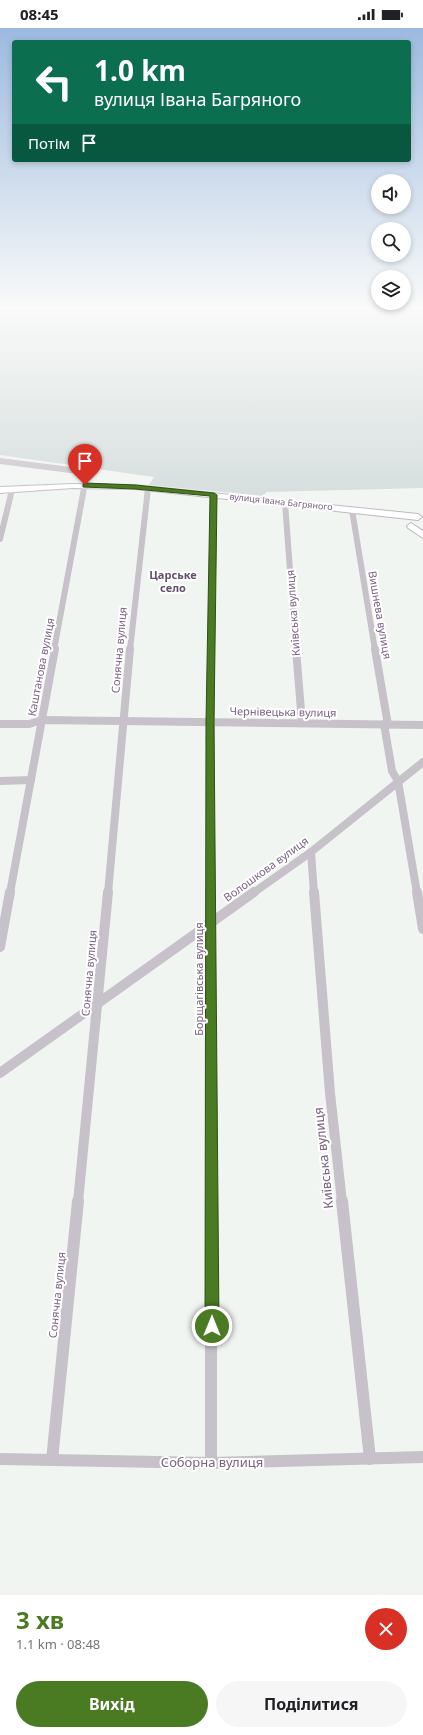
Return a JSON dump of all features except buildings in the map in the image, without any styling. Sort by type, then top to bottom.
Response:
[{"type":"main road","name":"вулиця Івана Багряного","points":[[0,490],[85,485],[148,488],[421,517]]},
{"type":"main road","name":"вулиця Івана Багряного","points":[[371,512],[409,525]]},
{"type":"main road","points":[[421,517],[409,519],[407,521],[409,525],[423,535]]},
{"type":"main road","points":[[409,525],[423,528]]},
{"type":"street","points":[[0,461],[78,471],[82,473],[85,478],[85,485]]},
{"type":"street","name":"Каштанова вулиця","points":[[0,947],[85,485]]},
{"type":"street","name":"Сонячна вулиця","points":[[52,1460],[148,488]]},
{"type":"street","points":[[0,539],[12,490]]},
{"type":"street","name":"Борщагівська вулиця","points":[[211,1463],[210,722],[214,495]]},
{"type":"street","name":"Київська вулиця","points":[[285,503],[302,723]]},
{"type":"street","name":"Вишнева вулиця","points":[[352,510],[392,771],[398,782],[423,929]]},
{"type":"street","name":"Чернівецька вулиця","points":[[0,724],[29,724],[42,720],[423,725]]},
{"type":"street","name":"Волошкова вулиця","points":[[0,1073],[311,852],[423,762]]},
{"type":"street","points":[[0,781],[31,780]]},
{"type":"street","name":"Київська вулиця","points":[[311,852],[330,1093],[370,1459]]},
{"type":"street","name":"Соборна вулиця","points":[[0,1460],[211,1463],[423,1457]]},
{"type":"shaded area","points":[[0,381],[423,381],[423,488],[266,492],[264,496],[149,485],[154,477],[0,455]]},
{"type":"district","name":"Царське село","points":[[173,581]]},
{"type":"route","points":[[85,485],[135,487],[214,495],[210,722],[212,1326]]}]
